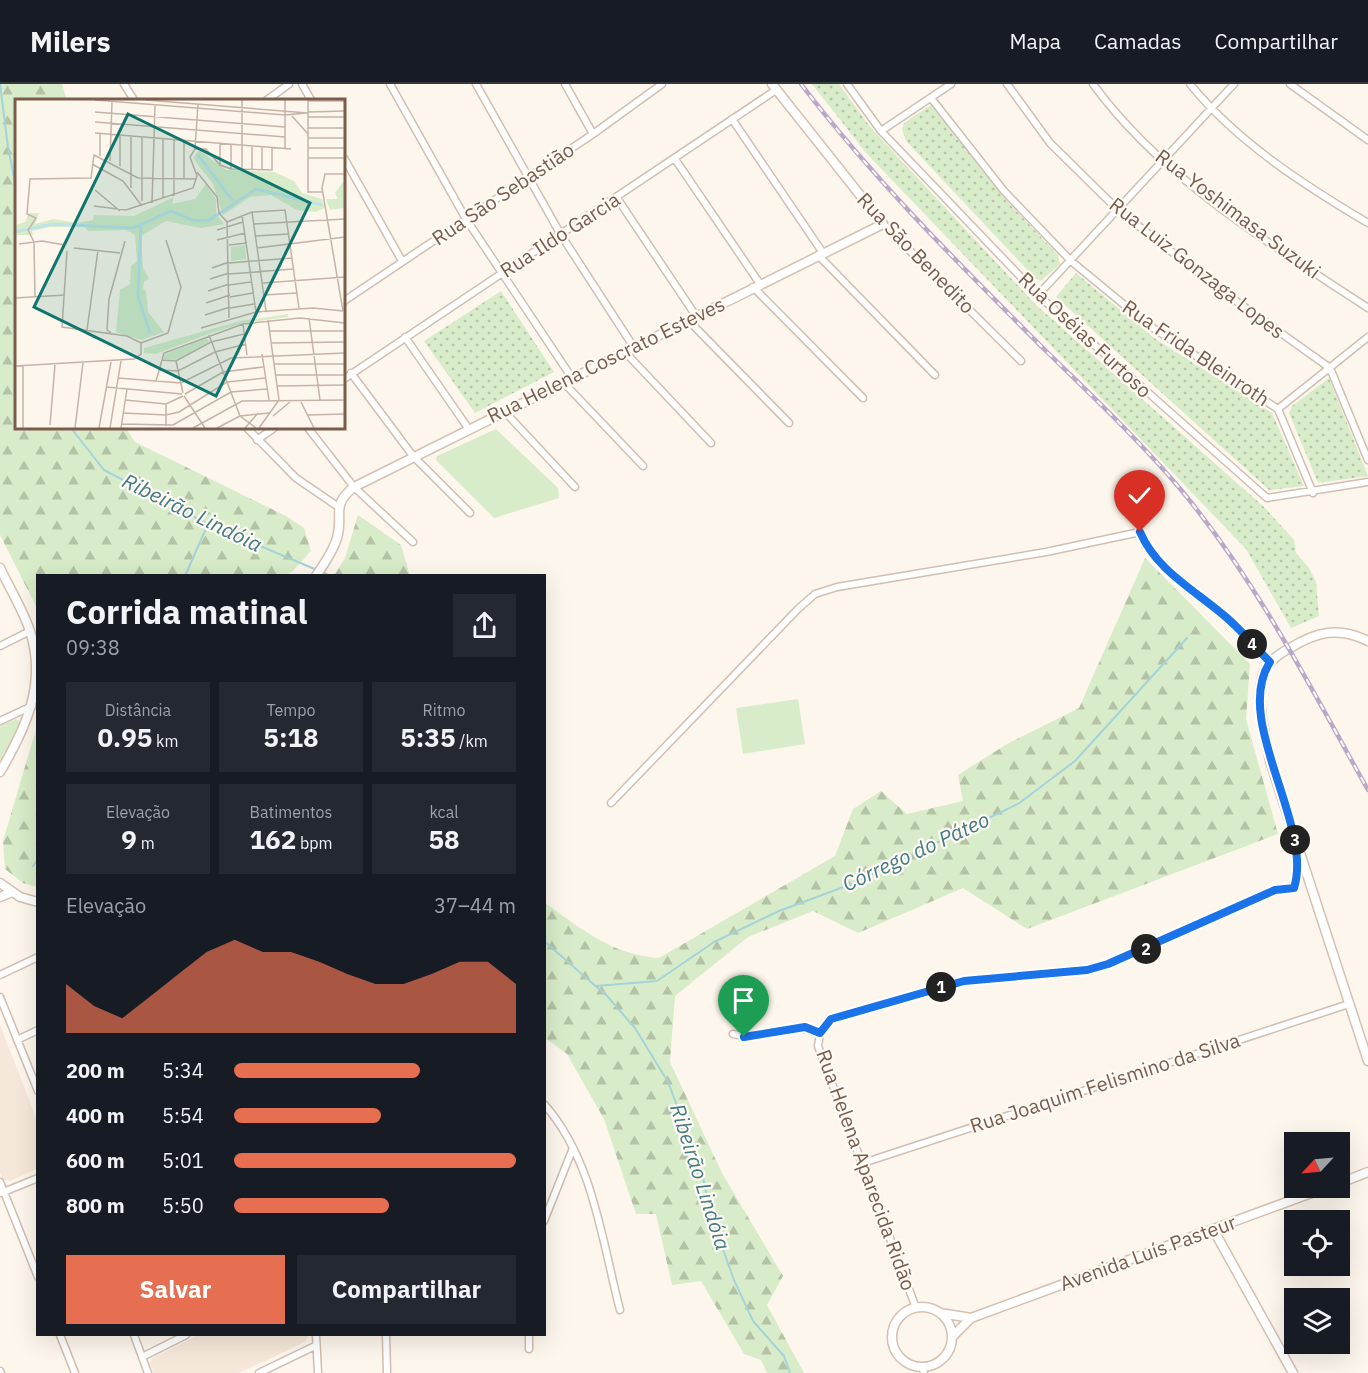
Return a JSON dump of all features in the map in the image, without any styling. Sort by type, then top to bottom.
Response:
[{"type":"street","points":[[124,84],[133,99]]},
{"type":"street","points":[[268,99],[289,84]]},
{"type":"street","points":[[302,84],[310,99]]},
{"type":"street","points":[[390,84],[466,219],[568,380],[643,466]]},
{"type":"street","points":[[476,84],[561,235],[633,346]]},
{"type":"street","points":[[565,84],[593,134]]},
{"type":"street","name":"Rua São Sebastião","points":[[345,300],[593,134],[652,87],[662,84]]},
{"type":"street","name":"Rua Oséias Furtoso","points":[[846,84],[881,131],[1038,294],[1267,498],[1368,482]]},
{"type":"street","points":[[881,131],[951,84]]},
{"type":"street","name":"Rua Luiz Gonzaga Lopes","points":[[1007,84],[1050,142],[1119,210],[1222,291],[1330,368]]},
{"type":"street","name":"Rua Yoshimasa Suzuki","points":[[1093,84],[1107,103],[1163,162],[1278,248],[1368,308]]},
{"type":"street","points":[[1190,84],[1211,110],[1305,186],[1368,224]]},
{"type":"street","points":[[1038,294],[1119,210],[1234,84]]},
{"type":"street","points":[[1290,84],[1368,140]]},
{"type":"street","name":"Rua Ildo Garcia","points":[[345,378],[675,159],[732,120],[774,87]]},
{"type":"street","name":"Rua São Benedito","points":[[774,87],[883,224],[1021,361]]},
{"type":"street","name":"Rua Frida Bleinroth","points":[[931,98],[1004,191],[1071,261],[1150,326],[1278,409],[1313,492]]},
{"type":"street","points":[[732,120],[821,254],[935,375]]},
{"type":"street","points":[[675,159],[756,286],[863,398]]},
{"type":"street","points":[[345,160],[402,261]]},
{"type":"street","points":[[617,198],[692,318],[789,423]]},
{"type":"street","name":"Rua Helena Coscrato Esteves","points":[[337,506],[345,494],[354,487],[413,456],[883,224]]},
{"type":"street","points":[[405,337],[468,428]]},
{"type":"street","points":[[1278,409],[1368,337]]},
{"type":"street","points":[[624,351],[711,443]]},
{"type":"street","points":[[1330,368],[1368,460]]},
{"type":"street","points":[[351,373],[413,456],[470,513]]},
{"type":"street","points":[[504,411],[575,487]]},
{"type":"street","points":[[248,429],[296,478],[337,506],[338,535],[317,574]]},
{"type":"street","points":[[257,440],[273,429]]},
{"type":"street","points":[[309,429],[354,487],[412,542]]},
{"type":"street","points":[[610,803],[798,609],[815,594],[837,587],[1046,552],[1140,532],[1161,566],[1223,615],[1270,662]]},
{"type":"street","points":[[0,568],[30,631],[36,670],[33,706],[18,742],[0,772]]},
{"type":"street","points":[[0,646],[30,631]]},
{"type":"street","points":[[1368,641],[1346,632],[1320,633],[1296,644],[1270,662],[1261,686],[1263,719],[1270,761],[1368,1060]]},
{"type":"street","points":[[0,721],[33,706]]},
{"type":"street","points":[[733,1034],[744,1037],[805,1027],[820,1033],[831,1019],[964,981],[1087,970],[1108,964],[1275,890],[1294,888],[1298,852]]},
{"type":"street","points":[[0,883],[12,892],[36,901]]},
{"type":"street","points":[[0,897],[12,892]]},
{"type":"street","points":[[0,975],[36,958]]},
{"type":"street","points":[[0,997],[36,1086]]},
{"type":"street","name":"Rua Joaquim Felismino da Silva","points":[[863,1163],[1348,1004]]},
{"type":"street","points":[[17,1040],[36,1031]]},
{"type":"street","name":"Rua Helena Aparecida Ridão","points":[[820,1033],[819,1046],[916,1308]]},
{"type":"street","points":[[546,1107],[573,1148],[585,1174],[620,1311]]},
{"type":"street","points":[[546,1216],[573,1148]]},
{"type":"street","points":[[1350,1179],[1368,1172]]},
{"type":"street","points":[[2,1192],[36,1179]]},
{"type":"street","points":[[0,1182],[2,1192],[36,1272]]},
{"type":"street","name":"Avenida Luís Pasteur","points":[[952,1336],[971,1318],[1298,1198]]},
{"type":"street","points":[[1213,1229],[1293,1373]]},
{"type":"street","points":[[916,1308],[933,1309],[940,1313],[950,1326],[952,1336],[945,1356],[923,1370],[900,1357],[892,1338],[899,1318],[916,1308]]},
{"type":"street","name":"Avenida Luís Pasteur","points":[[940,1313],[971,1318]]},
{"type":"street","points":[[60,1336],[75,1373]]},
{"type":"street","points":[[134,1336],[148,1373]]},
{"type":"street","points":[[142,1357],[184,1336]]},
{"type":"street","points":[[316,1336],[318,1373]]},
{"type":"street","points":[[386,1336],[387,1373]]},
{"type":"street","points":[[528,1349],[529,1336]]},
{"type":"street","points":[[259,1373],[315,1346]]},
{"type":"shaded area","points":[[0,1025],[36,1117],[36,1169],[10,1181],[3,1180],[0,1173]]},
{"type":"shaded area","points":[[197,1336],[308,1336],[305,1342],[239,1373],[154,1373],[150,1363],[152,1358]]},
{"type":"green space","points":[[0,84],[62,84],[67,99],[15,99],[15,429],[127,429],[135,442],[286,516],[304,528],[311,551],[288,574],[36,574],[36,606],[0,535]]},
{"type":"green space","points":[[812,84],[839,84],[871,128],[1035,304],[1264,507],[1294,540],[1296,553],[1309,568],[1316,582],[1319,616],[1291,628],[1246,549],[867,154]]},
{"type":"green space","points":[[932,104],[1005,199],[1058,255],[1060,264],[1041,281],[1035,278],[906,141],[902,129],[904,123]]},
{"type":"green space","points":[[1076,273],[1154,338],[1272,413],[1304,486],[1269,490],[1056,297]]},
{"type":"green space","points":[[501,291],[554,372],[475,413],[424,341]]},
{"type":"green space","points":[[1329,378],[1368,476],[1318,483],[1289,413],[1292,406]]},
{"type":"green space","points":[[496,429],[558,488],[559,498],[494,518],[436,460],[437,456]]},
{"type":"green space","points":[[358,515],[401,545],[409,574],[335,574],[345,558]]},
{"type":"green space","points":[[1145,558],[1250,664],[1246,719],[1278,834],[1027,929],[963,888],[858,933],[813,911],[748,937],[675,996],[670,1062],[722,1173],[783,1276],[767,1305],[804,1373],[767,1373],[761,1360],[744,1354],[701,1281],[672,1285],[656,1214],[636,1214],[604,1119],[567,1054],[546,1039],[546,904],[585,931],[612,946],[642,956],[659,958],[835,856],[853,809],[881,791],[907,814],[963,801],[958,775],[1007,744],[1079,708]]},
{"type":"green space","points":[[798,699],[805,744],[743,754],[736,708]]},
{"type":"green space","points":[[17,719],[23,725],[0,765],[0,725]]},
{"type":"green space","points":[[36,729],[36,887],[23,883],[5,869],[3,841]]},
{"type":"waterway","name":"Ribeirão Lindóia","points":[[0,84],[15,182]]},
{"type":"waterway","name":"Ribeirão Lindóia","points":[[72,429],[104,470],[208,524],[317,570]]},
{"type":"waterway","points":[[186,574],[208,524]]},
{"type":"waterway","name":"Ribeirão Lindóia","points":[[322,572],[326,574]]},
{"type":"waterway","name":"Córrego do Páteo","points":[[596,986],[657,981],[714,942],[779,911],[849,885],[1018,804],[1075,761],[1187,638]]},
{"type":"waterway","points":[[33,866],[36,862]]},
{"type":"waterway","name":"Ribeirão Lindóia","points":[[546,943],[607,996],[635,1028],[668,1082],[701,1168],[711,1216],[734,1280],[753,1321],[784,1356],[790,1373]]},
{"type":"railway","points":[[801,84],[858,154],[918,221],[1133,437],[1182,491],[1235,562],[1259,599],[1368,790]]},
{"type":"route","points":[[744,1037],[805,1027],[820,1033],[831,1019],[964,981],[1087,970],[1142,951],[1275,890],[1294,888],[1298,852],[1270,761],[1261,703],[1263,676],[1270,662],[1223,615],[1161,566],[1140,532]]}]
